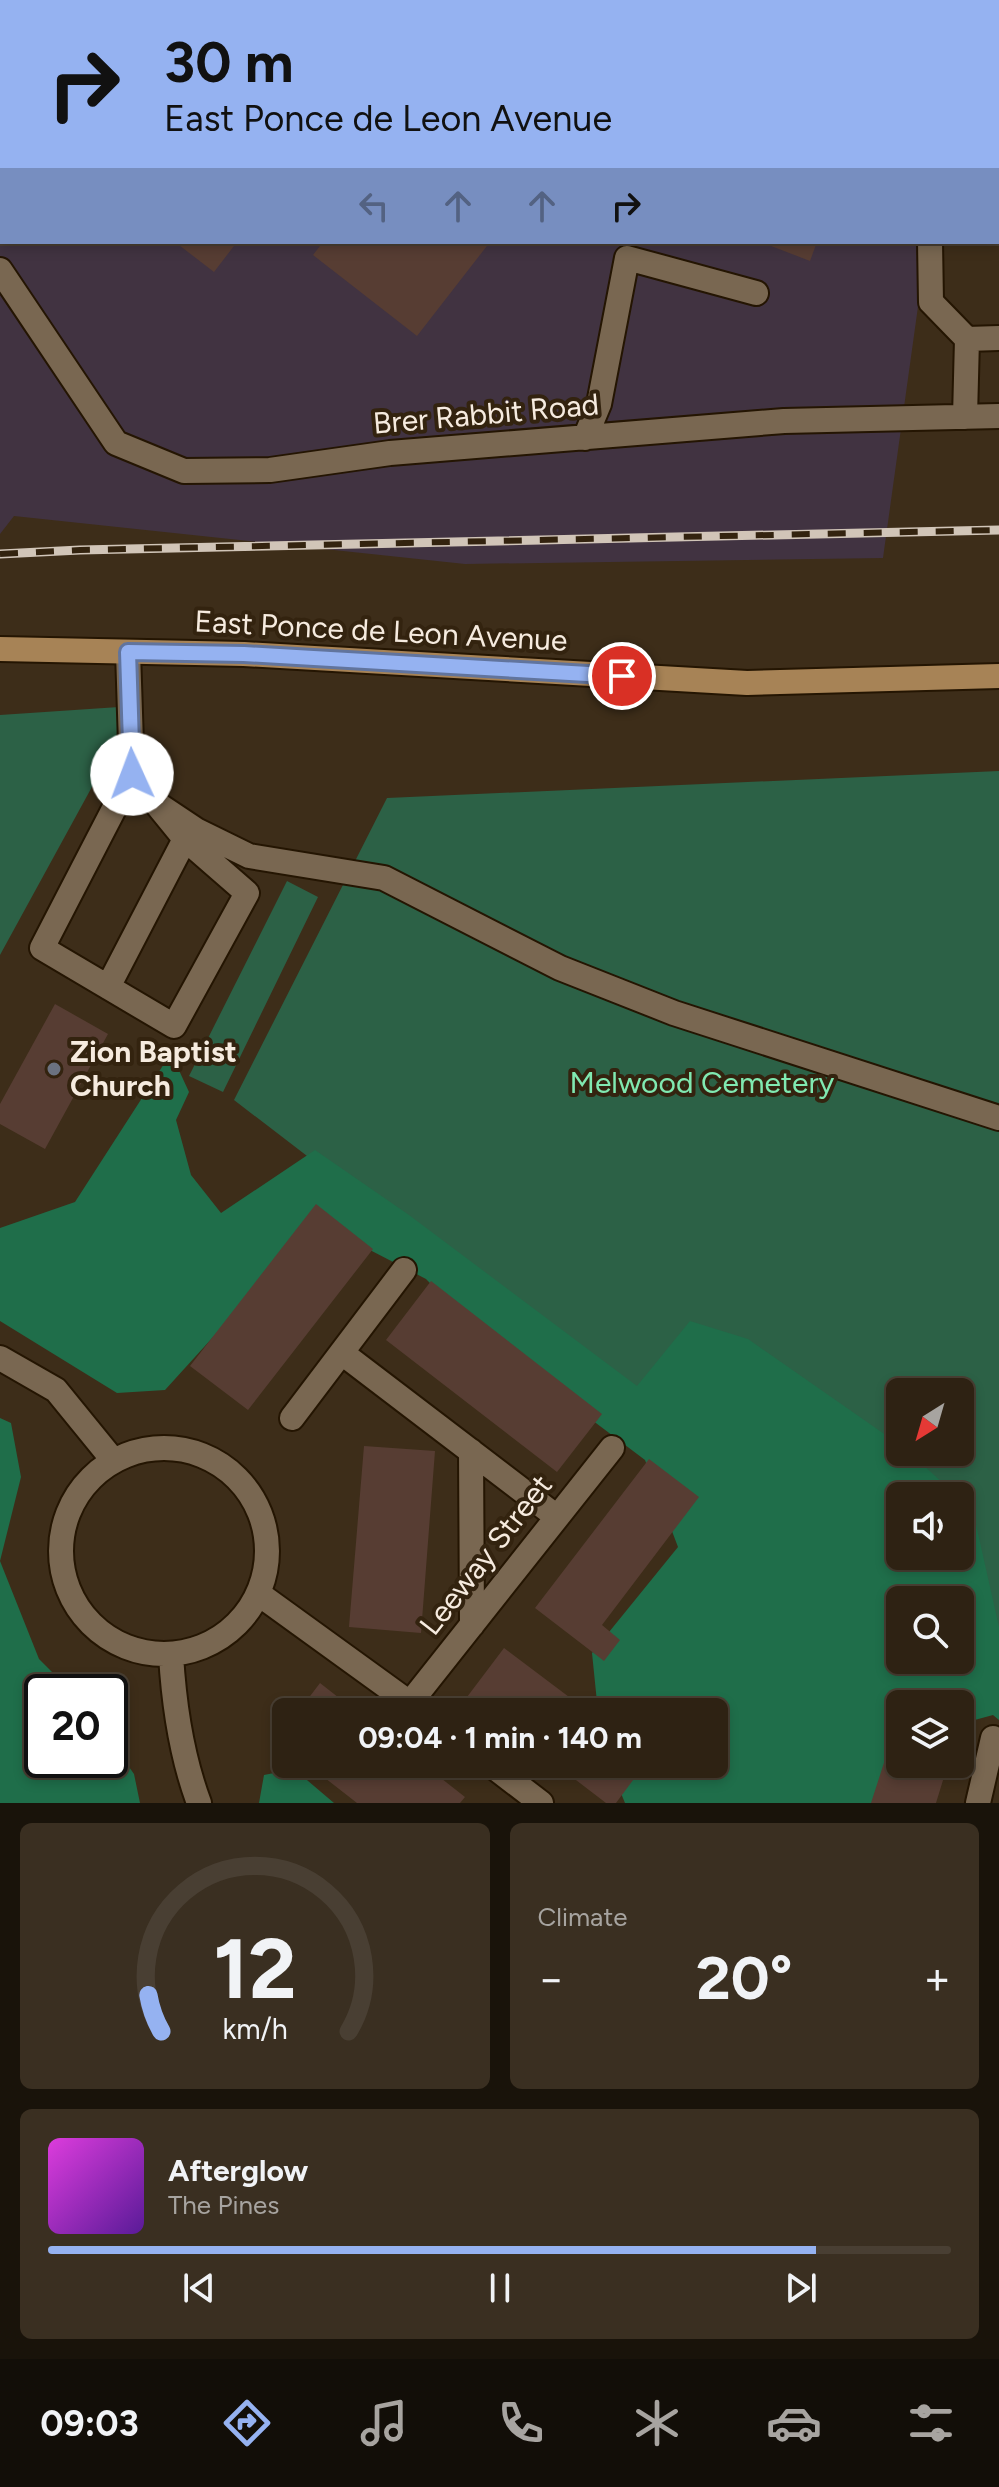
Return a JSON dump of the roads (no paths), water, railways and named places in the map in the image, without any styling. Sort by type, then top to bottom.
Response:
[{"type":"main road","name":"East Ponce de Leon Avenue","points":[[0,649],[244,654],[747,683],[999,676]]},
{"type":"street","points":[[930,244],[931,302],[967,339],[965,417]]},
{"type":"street","points":[[585,438],[599,404],[627,250],[756,293]]},
{"type":"street","name":"Brer Rabbit Road","points":[[0,270],[116,443],[184,471],[270,470],[390,453],[784,421],[999,416]]},
{"type":"street","points":[[967,339],[999,338]]},
{"type":"street","points":[[128,652],[132,774],[42,948],[174,1026],[247,893],[185,839],[132,774]]},
{"type":"street","points":[[157,804],[196,830],[249,856],[384,878],[560,968],[674,1013],[999,1118]]},
{"type":"street","points":[[108,987],[185,839]]},
{"type":"street","points":[[292,1418],[404,1270]]},
{"type":"street","points":[[342,1353],[557,1517]]},
{"type":"street","points":[[0,1358],[56,1390],[113,1460]]},
{"type":"street","points":[[176,1448],[207,1457],[234,1474],[255,1500],[266,1530],[267,1563],[259,1594],[244,1618],[223,1637],[198,1650],[171,1655],[136,1651],[104,1636],[80,1611],[64,1580],[60,1545],[68,1511],[86,1482],[113,1460],[144,1449],[176,1448]]},
{"type":"street","name":"Leeway Street","points":[[422,1698],[472,1625],[612,1448]]},
{"type":"street","points":[[471,1451],[472,1625]]},
{"type":"street","points":[[259,1594],[403,1698]]},
{"type":"street","points":[[171,1655],[175,1712],[199,1803]]},
{"type":"street","points":[[978,1803],[993,1738]]},
{"type":"street","points":[[508,1778],[541,1803]]},
{"type":"railway","points":[[0,554],[999,530]]},
{"type":"place","name":"Zion Baptist Church","points":[[54,1069]]},
{"type":"park label","name":"Melwood Cemetery","points":[[702,1083]]}]
